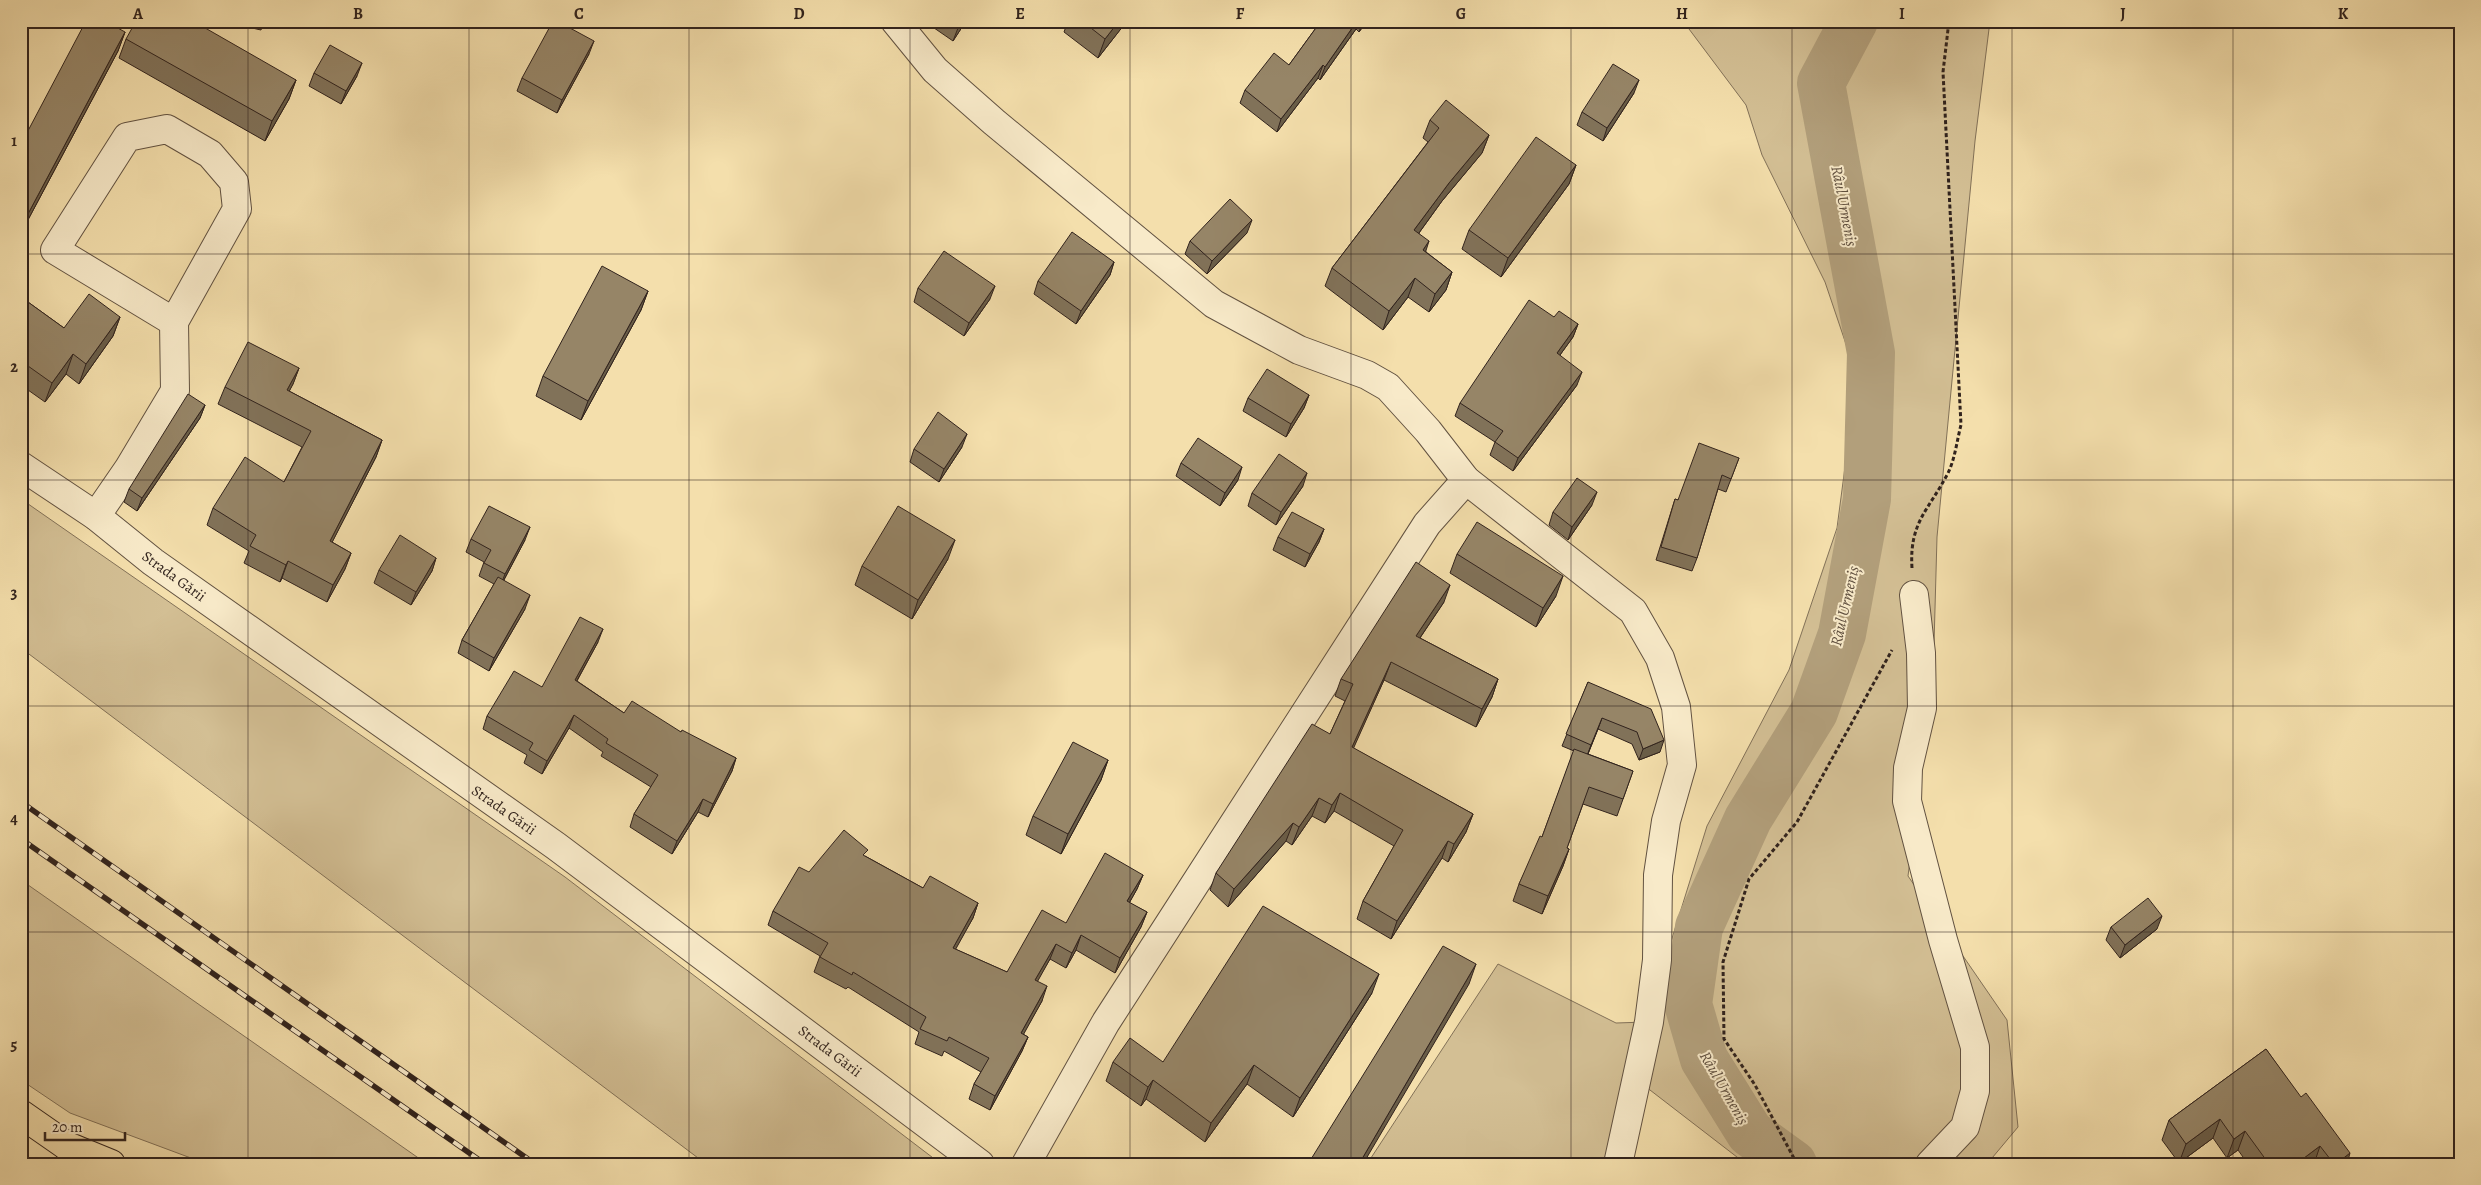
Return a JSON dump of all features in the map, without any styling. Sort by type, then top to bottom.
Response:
[{"type":"main road","points":[[21,1114],[75,1155],[111,1164]]},
{"type":"street","points":[[895,21],[935,70],[994,122],[1214,304],[1298,350],[1367,375],[1388,387],[1428,431],[1466,480],[1633,611],[1660,658],[1676,707],[1682,765],[1666,821],[1658,875],[1657,960],[1649,1022],[1618,1164]]},
{"type":"street","points":[[96,516],[129,468],[175,391],[174,322],[237,209],[234,182],[210,154],[167,129],[127,137],[54,250],[174,322]]},
{"type":"street","name":"Strada Gării","points":[[21,466],[96,516],[153,562],[556,846],[980,1164]]},
{"type":"street","points":[[1026,1164],[1111,1013],[1427,524],[1466,480]]},
{"type":"street","points":[[1914,595],[1921,653],[1922,708],[1908,768],[1906,802],[1943,940],[1975,1046],[1975,1091],[1965,1127],[1930,1164]]},
{"type":"path","points":[[1914,595],[1911,551],[1920,516],[1949,472],[1961,425],[1943,72],[1949,21]]},
{"type":"path","points":[[1797,1164],[1755,1085],[1724,1038],[1722,962],[1749,879],[1797,822],[1894,646]]},
{"type":"shaded area","points":[[1683,21],[1990,21],[1975,141],[1937,537],[1933,680],[1908,876],[2007,1020],[2018,1127],[1987,1164],[1746,1164],[1637,1080],[1616,1164],[1367,1164],[1498,964],[1616,1023],[1646,1022],[1707,826],[1789,670],[1837,528],[1851,421],[1850,356],[1825,282],[1762,155],[1746,105]]},
{"type":"shaded area","points":[[21,499],[565,877],[941,1164],[706,1164],[21,648]]},
{"type":"shaded area","points":[[21,880],[427,1164],[207,1164],[70,1113],[21,1080]]},
{"type":"building","points":[[86,21],[105,21],[125,32],[29,212],[21,208],[21,144]]},
{"type":"building","points":[[136,21],[193,21],[296,80],[272,121],[126,39]]},
{"type":"building","points":[[553,21],[557,21],[594,41],[562,100],[522,78]]},
{"type":"building","points":[[947,21],[962,21],[958,28]]},
{"type":"building","points":[[1082,21],[1119,21],[1105,39]]},
{"type":"building","points":[[1321,21],[1357,21],[1325,67],[1323,65],[1281,119],[1245,90],[1274,53],[1289,65]]},
{"type":"building","points":[[330,45],[362,63],[346,91],[314,73]]},
{"type":"building","points":[[1613,64],[1639,80],[1607,128],[1582,112]]},
{"type":"building","points":[[1446,100],[1489,135],[1449,183],[1414,230],[1429,241],[1423,250],[1452,272],[1435,294],[1415,278],[1389,311],[1332,268],[1439,128],[1430,120]]},
{"type":"building","points":[[1536,137],[1576,165],[1508,258],[1469,230]]},
{"type":"building","points":[[1230,199],[1252,220],[1212,261],[1190,241]]},
{"type":"building","points":[[1072,232],[1114,262],[1081,311],[1038,281]]},
{"type":"building","points":[[944,251],[995,286],[969,323],[918,288]]},
{"type":"building","points":[[602,266],[648,291],[588,401],[543,376]]},
{"type":"building","points":[[89,294],[120,317],[86,364],[73,354],[52,383],[21,361],[21,297],[64,328]]},
{"type":"building","points":[[1529,300],[1554,317],[1559,311],[1578,324],[1557,353],[1582,372],[1518,458],[1495,442],[1503,431],[1460,403]]},
{"type":"building","points":[[248,342],[299,368],[287,390],[382,440],[330,541],[351,553],[333,585],[288,561],[286,565],[250,546],[256,535],[213,508],[245,457],[284,482],[311,431],[225,387]]},
{"type":"building","points":[[1267,369],[1309,395],[1291,424],[1248,398]]},
{"type":"building","points":[[188,394],[205,405],[142,498],[129,489]]},
{"type":"building","points":[[938,412],[967,434],[944,469],[914,449]]},
{"type":"building","points":[[1198,438],[1242,467],[1225,493],[1181,463]]},
{"type":"building","points":[[1699,443],[1739,458],[1731,479],[1722,475],[1697,558],[1661,547],[1675,499],[1678,500]]},
{"type":"building","points":[[1279,454],[1307,473],[1281,512],[1252,493]]},
{"type":"building","points":[[1577,478],[1597,492],[1572,527],[1553,512]]},
{"type":"building","points":[[489,506],[530,527],[505,574],[484,563],[491,550],[471,539]]},
{"type":"building","points":[[898,506],[955,540],[918,600],[862,566]]},
{"type":"building","points":[[1292,512],[1324,529],[1310,554],[1278,537]]},
{"type":"building","points":[[1477,522],[1563,576],[1543,608],[1457,554]]},
{"type":"building","points":[[400,535],[436,558],[416,592],[379,570]]},
{"type":"building","points":[[1416,562],[1450,585],[1416,636],[1498,679],[1482,709],[1391,662],[1352,747],[1473,814],[1454,844],[1448,841],[1397,921],[1363,901],[1403,830],[1340,793],[1332,805],[1319,798],[1299,827],[1293,823],[1234,889],[1216,873],[1312,724],[1330,734],[1353,684],[1341,679]]},
{"type":"building","points":[[498,577],[530,595],[494,658],[462,640]]},
{"type":"building","points":[[580,617],[603,629],[575,680],[624,713],[632,701],[681,732],[682,730],[736,758],[713,804],[703,799],[677,841],[634,814],[658,775],[606,743],[608,739],[574,715],[547,761],[529,750],[533,743],[487,716],[514,671],[542,687]]},
{"type":"building","points":[[1588,682],[1651,709],[1664,740],[1643,749],[1637,732],[1602,718],[1591,745],[1566,734]]},
{"type":"building","points":[[1073,742],[1108,760],[1068,834],[1033,816]]},
{"type":"building","points":[[1574,749],[1633,771],[1623,799],[1589,787],[1567,848],[1569,849],[1548,896],[1519,884],[1540,836],[1542,837]]},
{"type":"building","points":[[844,830],[868,850],[863,855],[923,888],[930,876],[978,903],[953,948],[1007,972],[1042,910],[1066,923],[1105,853],[1143,875],[1127,901],[1147,912],[1120,958],[1081,935],[1072,953],[1056,944],[1035,980],[1047,986],[1021,1033],[1028,1037],[995,1096],[974,1084],[989,1058],[949,1037],[947,1041],[920,1029],[926,1017],[853,972],[852,975],[820,957],[828,943],[773,911],[799,867],[809,872]]},
{"type":"building","points":[[2148,898],[2162,916],[2125,945],[2111,927]]},
{"type":"building","points":[[1263,906],[1379,974],[1300,1098],[1254,1065],[1211,1123],[1153,1080],[1148,1087],[1113,1062],[1130,1038],[1163,1062]]},
{"type":"building","points":[[1443,946],[1476,964],[1359,1164],[1308,1164]]},
{"type":"building","points":[[2266,1049],[2301,1097],[2306,1093],[2350,1153],[2336,1164],[2320,1146],[2296,1164],[2269,1164],[2245,1131],[2234,1139],[2220,1119],[2186,1144],[2169,1120]]},
{"type":"waterway","name":"Râul Urmeniș","points":[[1793,1164],[1750,1133],[1704,1059],[1688,1004],[1699,927],[1748,819],[1814,712],[1842,634],[1867,499],[1871,353],[1821,83],[1854,21]]},
{"type":"railway","points":[[21,802],[535,1164]]},
{"type":"railway","points":[[21,839],[485,1164]]}]
